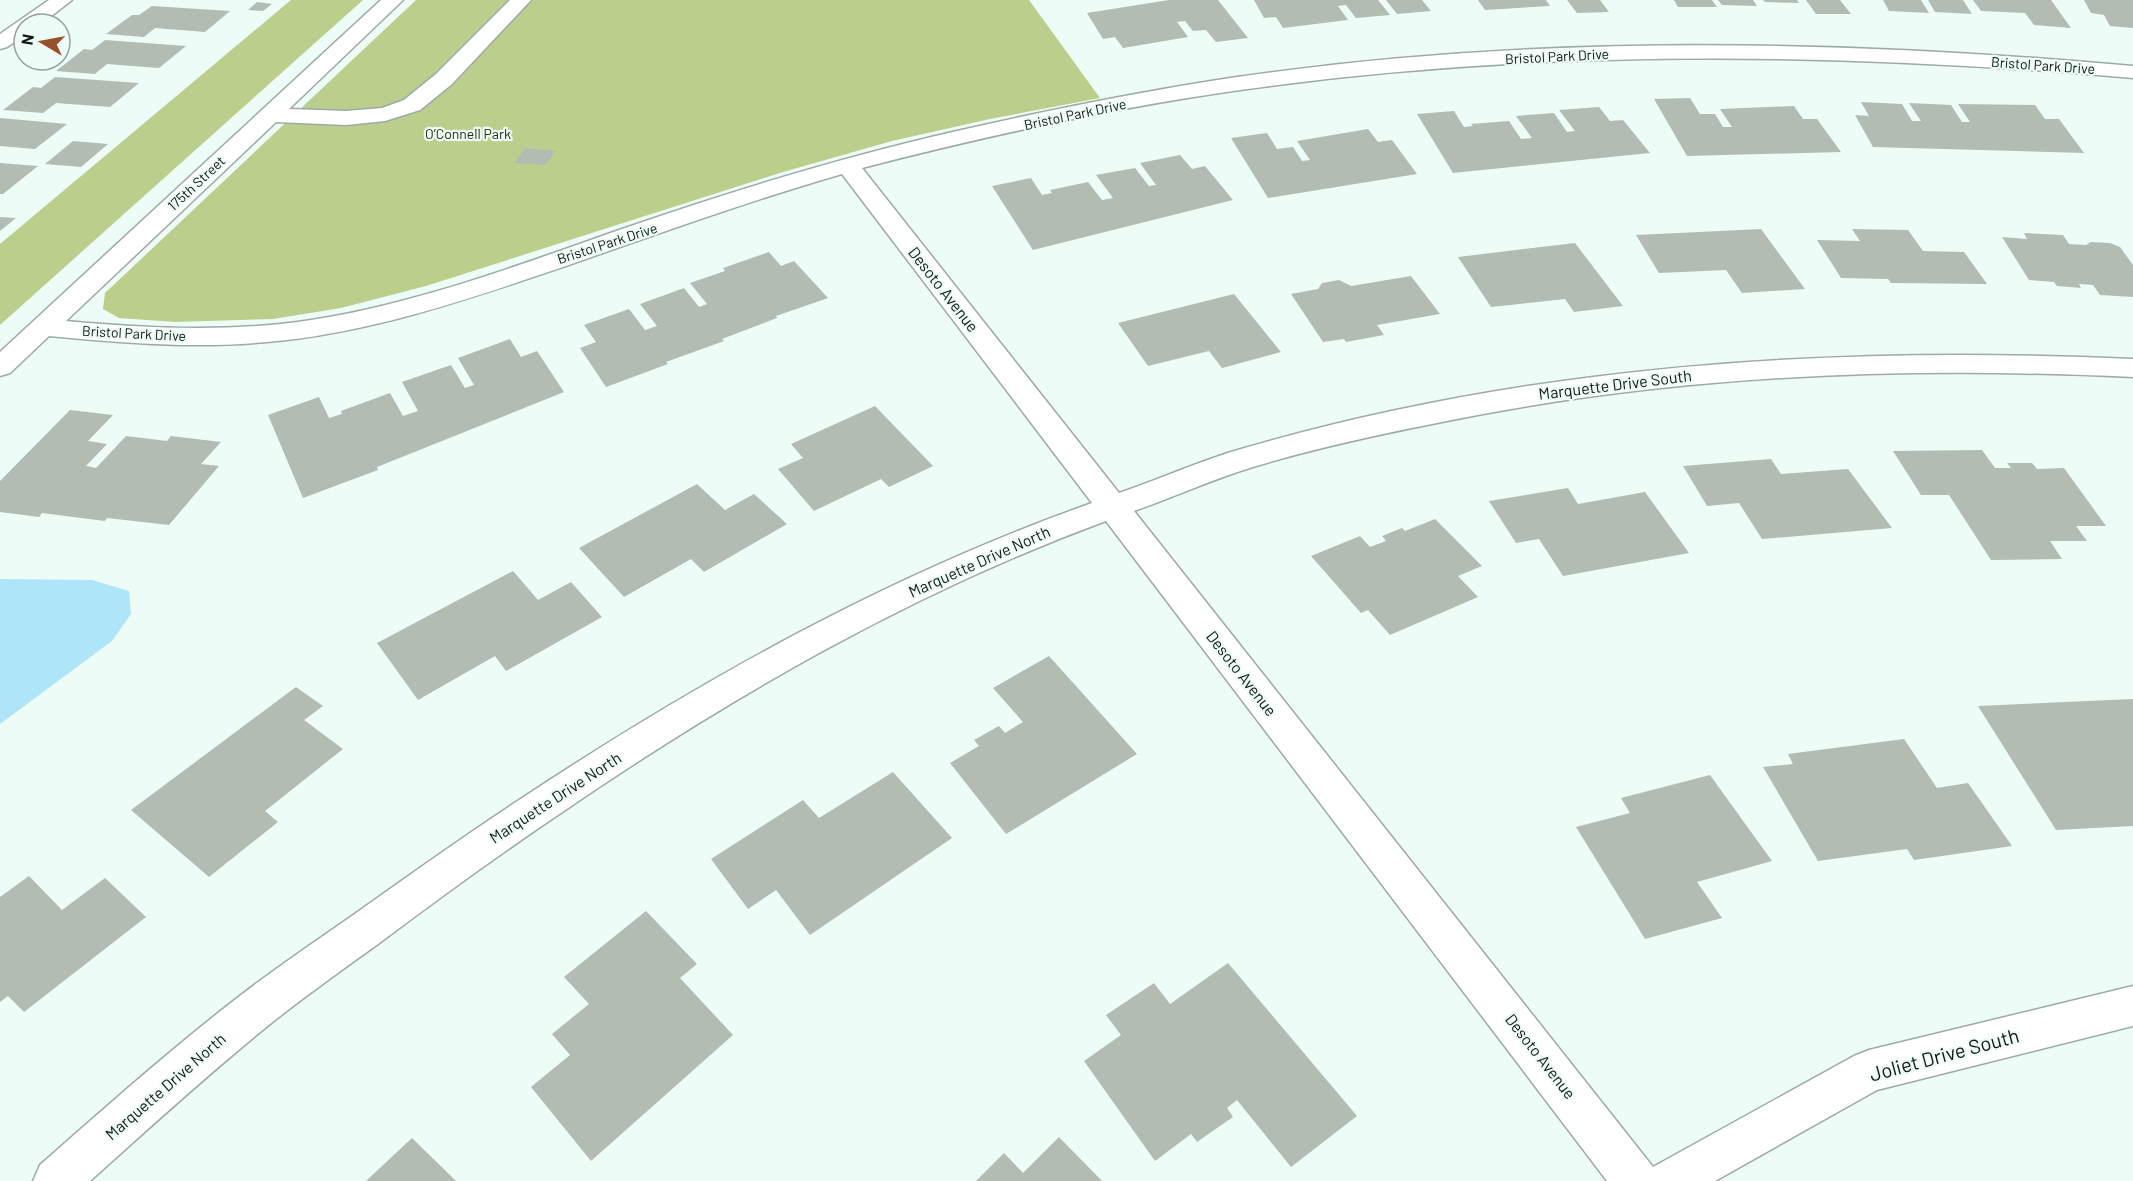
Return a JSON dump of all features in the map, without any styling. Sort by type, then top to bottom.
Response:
[{"type":"street","points":[[45,12],[62,0]]},
{"type":"street","name":"175th Street","points":[[0,367],[393,0]]},
{"type":"street","points":[[268,116],[346,118],[385,114],[412,105],[444,79],[521,0]]},
{"type":"street","name":"Bristol Park Drive","points":[[44,327],[172,336],[226,336],[295,331],[337,324],[380,315],[490,282],[847,165],[1091,109],[1244,82],[1470,61],[1636,53],[1804,52],[1957,58],[2133,72]]},
{"type":"street","name":"Desoto Avenue","points":[[847,165],[1636,1181]]},
{"type":"street","name":"Marquette Drive South","points":[[1112,506],[1220,467],[1319,439],[1444,411],[1575,388],[1669,376],[1879,362],[1987,362],[2133,368]]},
{"type":"street","name":"Marquette Drive North","points":[[56,1181],[241,1021],[430,882],[591,772],[761,670],[930,580],[1112,506]]},
{"type":"street","name":"Joliet Drive South","points":[[1670,1181],[1869,1071],[2133,1006]]},
{"type":"green space","points":[[291,0],[363,0],[0,325],[0,244]]},
{"type":"green space","name":"O’Connell Park","points":[[416,0],[1029,0],[1100,98],[892,141],[783,172],[426,286],[341,308],[273,319],[175,322],[119,318],[103,309],[105,293]]},
{"type":"water","points":[[0,579],[92,580],[129,591],[131,614],[112,641],[0,724]]},
{"type":"building","points":[[1169,0],[1218,0],[1248,38],[1216,42],[1206,30],[1193,31],[1185,21],[1177,22],[1188,37],[1123,48],[1115,37],[1103,39],[1087,13]]},
{"type":"building","points":[[1254,0],[1378,0],[1390,15],[1356,18],[1346,5],[1338,6],[1348,20],[1283,28],[1276,17],[1264,18]]},
{"type":"building","points":[[1386,0],[1422,0],[1431,11],[1397,14]]},
{"type":"building","points":[[1478,0],[1546,0],[1550,6],[1485,10]]},
{"type":"building","points":[[1567,0],[1600,0],[1609,12],[1577,13]]},
{"type":"building","points":[[1674,0],[1712,0],[1717,7],[1678,7]]},
{"type":"building","points":[[1718,0],[1753,0],[1757,6],[1722,5]]},
{"type":"building","points":[[1763,0],[1797,0],[1799,3],[1765,2]]},
{"type":"building","points":[[1806,0],[1840,0],[1851,14],[1816,14]]},
{"type":"building","points":[[1883,0],[1921,0],[1929,13],[1889,11]]},
{"type":"building","points":[[1928,0],[1963,0],[1972,14],[1935,12]]},
{"type":"building","points":[[1973,0],[2051,0],[2071,28],[2034,25],[2025,13],[1981,11]]},
{"type":"building","points":[[2084,0],[2133,0],[2133,28],[2110,26],[2104,15],[2091,13]]},
{"type":"building","points":[[257,2],[272,4],[263,11],[248,10]]},
{"type":"building","points":[[152,6],[230,11],[205,32],[155,28],[144,37],[106,34],[132,15],[139,15]]},
{"type":"building","points":[[105,40],[186,46],[159,68],[107,64],[95,74],[69,72],[72,72],[72,58],[84,49],[92,50]]},
{"type":"building","points":[[55,77],[139,83],[110,107],[56,103],[43,113],[3,110],[33,87],[41,88]]},
{"type":"building","points":[[1690,98],[1700,114],[1715,114],[1723,127],[1732,127],[1720,109],[1794,106],[1803,119],[1817,119],[1841,152],[1687,156],[1654,99]]},
{"type":"building","points":[[1861,102],[1902,104],[1912,121],[1921,121],[1909,103],[1951,105],[1962,122],[1970,122],[1958,104],[2035,105],[2045,119],[2059,119],[2084,153],[1873,147],[1855,115],[1869,116]]},
{"type":"building","points":[[1599,107],[1610,121],[1623,120],[1650,153],[1453,173],[1417,114],[1454,111],[1464,127],[1473,126],[1471,124],[1509,121],[1521,139],[1532,138],[1516,116],[1554,113],[1567,132],[1575,131],[1559,110]]},
{"type":"building","points":[[0,118],[67,124],[35,149],[0,146]]},
{"type":"building","points":[[1368,129],[1378,142],[1392,140],[1417,174],[1268,198],[1231,138],[1267,133],[1277,149],[1293,147],[1302,161],[1310,160],[1297,141]]},
{"type":"building","points":[[73,141],[108,144],[81,167],[45,164]]},
{"type":"building","points":[[525,148],[556,151],[545,165],[514,163]]},
{"type":"building","points":[[1180,155],[1192,169],[1205,166],[1233,200],[1033,250],[992,186],[1031,178],[1042,195],[1052,193],[1050,190],[1088,182],[1102,200],[1113,198],[1096,175],[1135,168],[1149,186],[1156,185],[1140,163]]},
{"type":"building","points":[[0,163],[38,166],[0,194]]},
{"type":"building","points":[[0,217],[16,218],[0,231]]},
{"type":"building","points":[[1761,229],[1805,289],[1742,293],[1726,270],[1659,273],[1636,235]]},
{"type":"building","points":[[1852,229],[1908,230],[1923,251],[1964,252],[1987,284],[1891,283],[1888,279],[1841,278],[1817,240],[1860,241]]},
{"type":"building","points":[[2024,233],[2063,235],[2069,244],[2110,243],[2120,247],[2133,265],[2133,297],[2100,295],[2093,285],[2079,284],[2081,288],[2057,286],[2054,282],[2029,280],[2002,237],[2027,239]]},
{"type":"building","points":[[1575,243],[1623,306],[1574,312],[1565,299],[1491,307],[1458,257]]},
{"type":"building","points":[[769,252],[781,266],[794,261],[828,298],[776,316],[777,318],[722,339],[724,341],[606,387],[580,348],[596,342],[584,325],[629,309],[645,330],[657,326],[640,304],[684,288],[699,307],[707,304],[690,283],[725,271],[723,268]]},
{"type":"building","points":[[1411,276],[1440,314],[1377,325],[1384,335],[1346,342],[1344,339],[1323,342],[1291,294],[1318,289],[1322,283],[1339,280],[1351,286]]},
{"type":"building","points":[[1234,294],[1281,352],[1222,368],[1209,351],[1148,366],[1118,323]]},
{"type":"building","points":[[510,339],[521,357],[537,351],[564,392],[377,467],[378,470],[303,498],[268,415],[319,397],[329,418],[342,414],[341,411],[390,393],[403,416],[418,411],[402,382],[451,365],[465,388],[474,385],[458,358]]},
{"type":"building","points":[[875,406],[933,466],[889,487],[881,479],[814,511],[778,469],[803,458],[791,444]]},
{"type":"building","points":[[70,410],[113,415],[88,441],[107,444],[86,466],[96,468],[126,436],[167,441],[171,436],[221,442],[201,464],[219,466],[169,525],[107,518],[105,521],[42,513],[39,517],[0,512],[0,481]]},
{"type":"building","points":[[1982,450],[1995,468],[2011,468],[2007,463],[2032,463],[2037,469],[2064,468],[2106,526],[2076,526],[2087,541],[2050,541],[2062,559],[1991,560],[1949,495],[1921,495],[1893,451]]},
{"type":"building","points":[[1771,459],[1781,474],[1848,469],[1892,528],[1762,539],[1739,503],[1707,506],[1683,466]]},
{"type":"building","points":[[697,484],[725,510],[754,494],[787,524],[704,572],[691,559],[624,597],[579,548]]},
{"type":"building","points":[[1568,488],[1578,504],[1645,492],[1689,553],[1563,576],[1539,539],[1516,543],[1489,501]]},
{"type":"building","points":[[1435,519],[1482,566],[1458,576],[1478,597],[1390,635],[1368,610],[1361,613],[1311,556],[1360,536],[1370,547],[1386,541],[1382,536],[1402,528],[1405,531]]},
{"type":"building","points":[[513,571],[538,600],[571,582],[602,617],[506,671],[495,656],[418,700],[377,643]]},
{"type":"building","points":[[1049,656],[1137,754],[1006,834],[950,763],[979,746],[974,740],[999,726],[1005,733],[1023,722],[993,688]]},
{"type":"building","points":[[296,687],[323,706],[304,720],[343,749],[265,811],[278,822],[209,877],[131,810]]},
{"type":"building","points":[[2133,699],[2133,826],[2056,830],[1978,706]]},
{"type":"building","points":[[1904,739],[1937,788],[1968,783],[2012,846],[1914,860],[1907,849],[1818,861],[1763,767],[1793,764],[1788,754]]},
{"type":"building","points":[[893,772],[952,838],[810,935],[776,890],[748,909],[711,859],[803,800],[819,818]]},
{"type":"building","points":[[1710,775],[1772,861],[1697,882],[1722,918],[1645,939],[1576,827],[1630,813],[1621,798]]},
{"type":"building","points":[[29,876],[62,910],[105,878],[146,917],[24,1012],[8,996],[0,1002],[0,897]]},
{"type":"building","points":[[646,911],[697,964],[680,978],[733,1035],[591,1161],[531,1087],[570,1055],[552,1034],[589,1004],[564,977]]},
{"type":"building","points":[[1228,963],[1357,1116],[1291,1167],[1237,1100],[1227,1108],[1233,1117],[1197,1142],[1191,1134],[1155,1161],[1084,1061],[1121,1035],[1106,1015],[1154,983],[1170,1004]]},
{"type":"building","points":[[1059,1137],[1102,1181],[976,1181],[1004,1153],[1023,1173]]},
{"type":"building","points":[[412,1138],[456,1181],[366,1181]]}]
